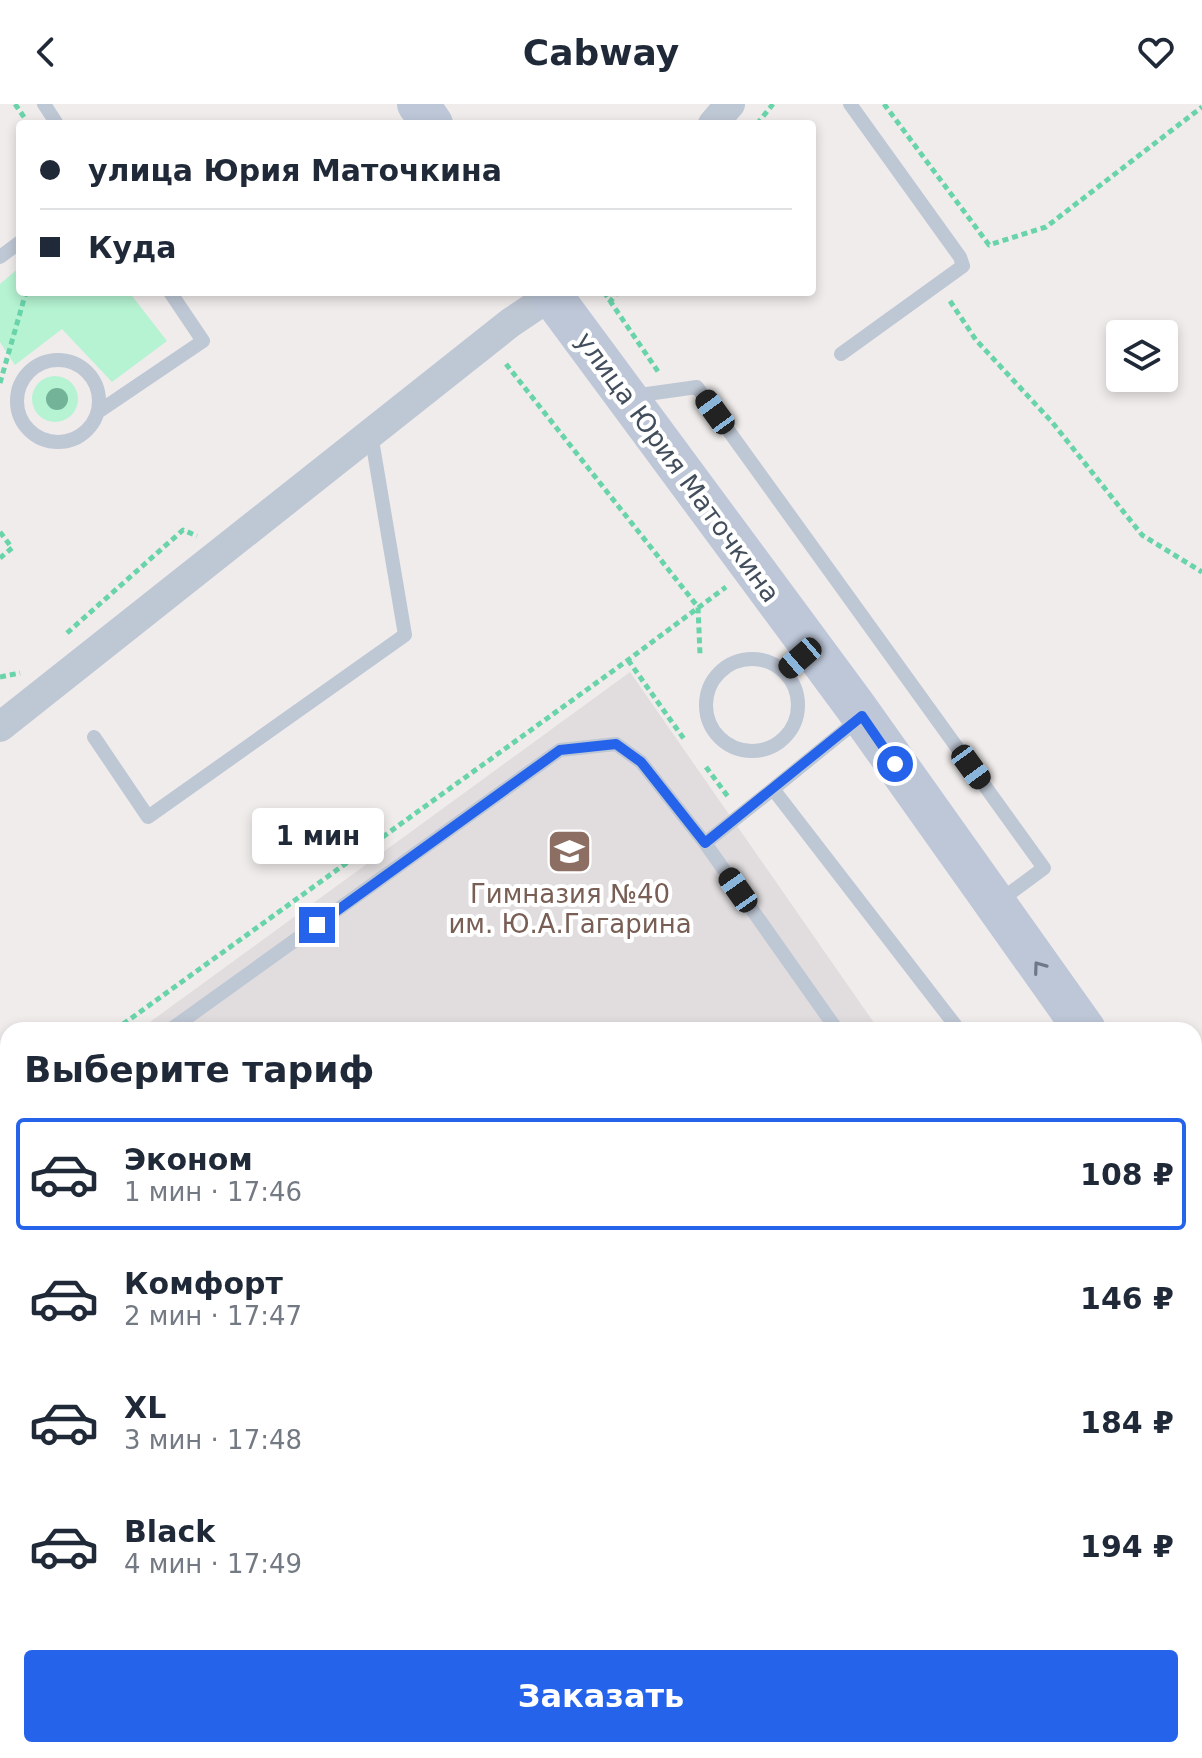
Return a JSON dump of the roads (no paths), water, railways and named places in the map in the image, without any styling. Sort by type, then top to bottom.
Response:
[{"type":"street","points":[[716,120],[730,104]]},
{"type":"street","name":"улица Юрия Маточкина","points":[[0,727],[548,296]]},
{"type":"street","name":"улица Юрия Маточкина","points":[[554,296],[752,567],[797,661],[862,716],[1079,1022]]},
{"type":"lane","points":[[841,354],[963,266],[960,257],[850,104]]},
{"type":"lane","points":[[98,412],[96,385],[79,365],[66,361],[53,360],[40,364],[21,382],[17,395],[17,409],[22,422],[43,440],[56,443],[82,435],[92,425],[98,412],[203,341],[173,296]]},
{"type":"lane","points":[[627,398],[697,387],[1044,868],[994,905]]},
{"type":"lane","points":[[94,737],[148,817],[405,635],[371,433]]},
{"type":"lane","points":[[756,659],[771,663],[797,661],[793,684],[797,713],[792,728],[783,740],[770,748],[740,750],[727,745],[715,735],[705,706],[708,690],[726,666],[740,660],[756,659]]},
{"type":"lane","points":[[705,843],[862,716]]},
{"type":"lane","points":[[181,1022],[560,750],[616,744],[641,762],[705,843],[831,1022]]},
{"type":"lane","points":[[773,789],[953,1022]]},
{"type":"place","name":"Гимназия №40 им. Ю.А.Гагарина","points":[[570,851]]}]
